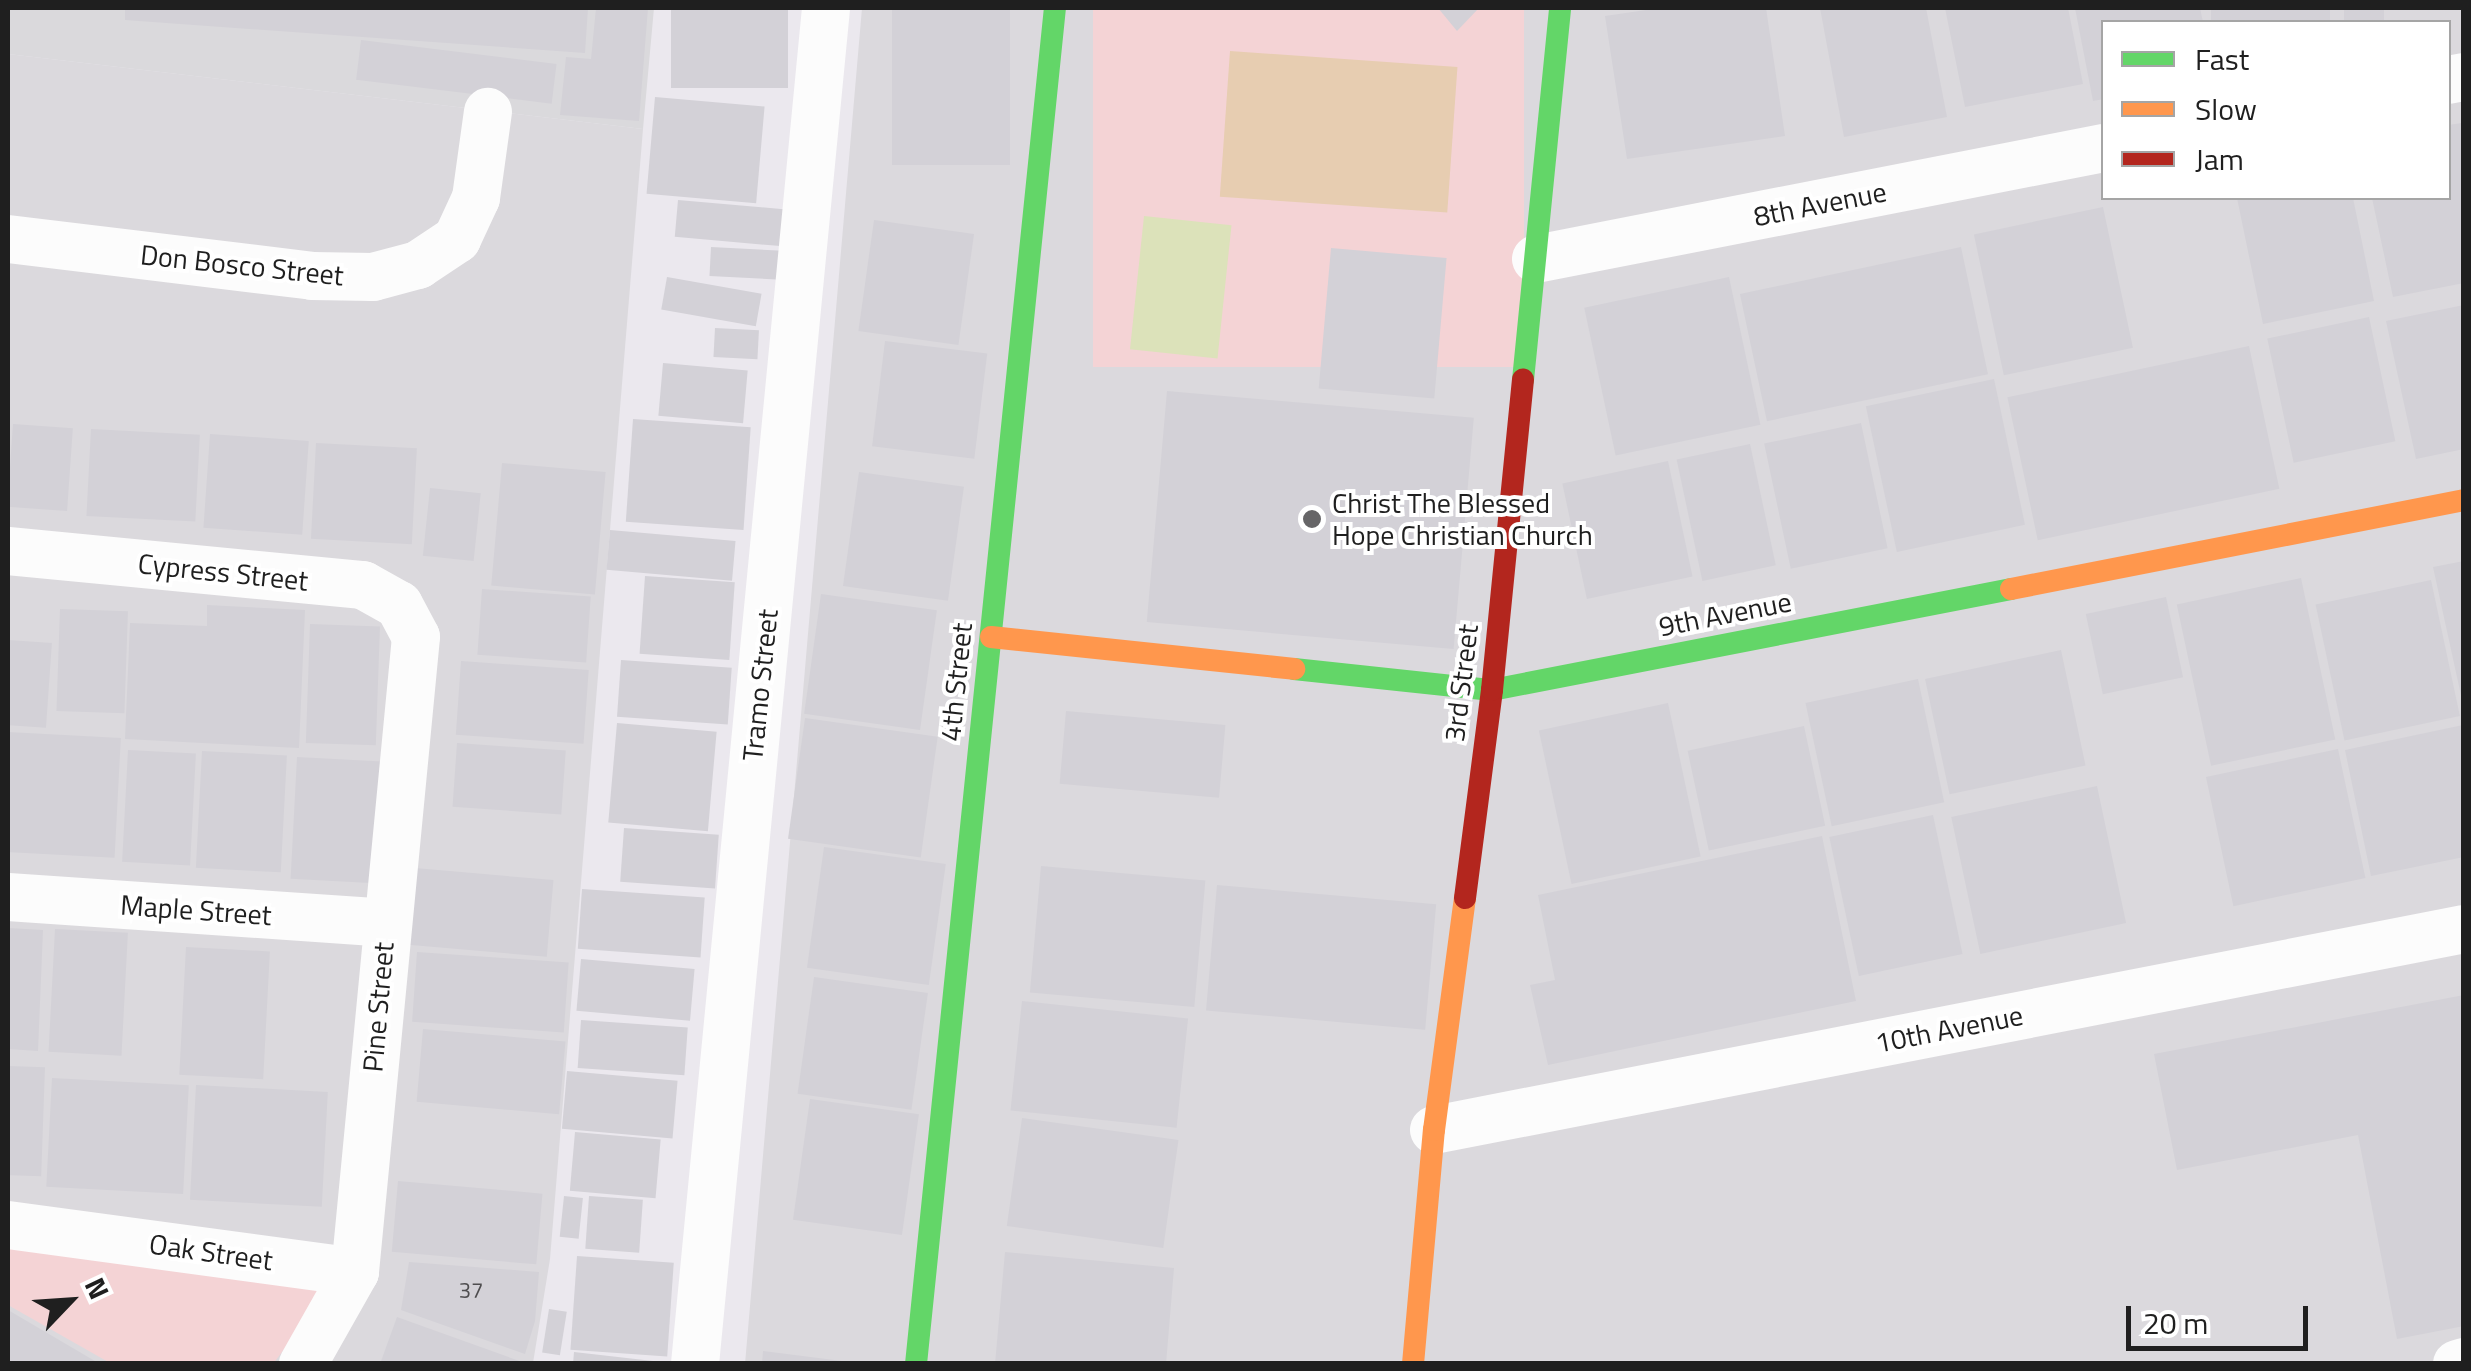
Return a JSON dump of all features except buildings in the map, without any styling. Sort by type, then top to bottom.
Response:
[{"type":"street","name":"Tramo Street","points":[[695,1364],[826,8]]},
{"type":"street","name":"4th Street","points":[[916,1364],[1055,8]]},
{"type":"street","name":"3rd Street","points":[[1413,1364],[1434,1130],[1492,690],[1560,8]]},
{"type":"street","name":"Don Bosco Street","points":[[8,239],[312,276],[374,277],[418,265],[457,239],[476,198],[488,112]]},
{"type":"street","name":"8th Avenue","points":[[1536,260],[2101,149]]},
{"type":"street","name":"9th Avenue","points":[[991,637],[1492,690],[2464,500]]},
{"type":"street","name":"Cypress Street","points":[[8,550],[362,585],[399,605],[416,637]]},
{"type":"street","name":"Pine Street","points":[[302,1364],[356,1272],[386,922],[416,637]]},
{"type":"street","name":"Maple Street","points":[[8,896],[386,922]]},
{"type":"street","name":"10th Avenue","points":[[1434,1130],[2464,929]]},
{"type":"street","name":"Oak Street","points":[[8,1225],[356,1272]]},
{"type":"shaded area","points":[[8,8],[654,8],[643,129],[8,54]]},
{"type":"shaded area","points":[[862,8],[2463,8],[2463,1363],[745,1364]]},
{"type":"shaded area","points":[[1093,8],[1524,8],[1524,367],[1093,367]]},
{"type":"shaded area","points":[[1230,51],[1457,67],[1447,213],[1220,197]]},
{"type":"shaded area","points":[[8,54],[643,129],[550,1259],[533,1363],[8,1364]]},
{"type":"shaded area","points":[[1144,216],[1232,225],[1218,358],[1130,349]]},
{"type":"shaded area","points":[[8,1245],[327,1292],[273,1364],[110,1363],[8,1305]]},
{"type":"traffic: fast","points":[[916,1364],[1055,8]]},
{"type":"traffic: fast","points":[[1523,380],[1560,8]]},
{"type":"traffic: fast","points":[[1294,669],[1492,690],[2011,589]]},
{"type":"traffic: slow","points":[[2011,589],[2464,500]]},
{"type":"traffic: slow","points":[[991,637],[1294,669]]},
{"type":"traffic: slow","points":[[1413,1364],[1434,1130],[1465,898]]},
{"type":"traffic: jam","points":[[1465,898],[1492,690],[1523,380]]},
{"type":"place","name":"Christ The Blessed Hope Christian Church","points":[[1312,519]]}]
